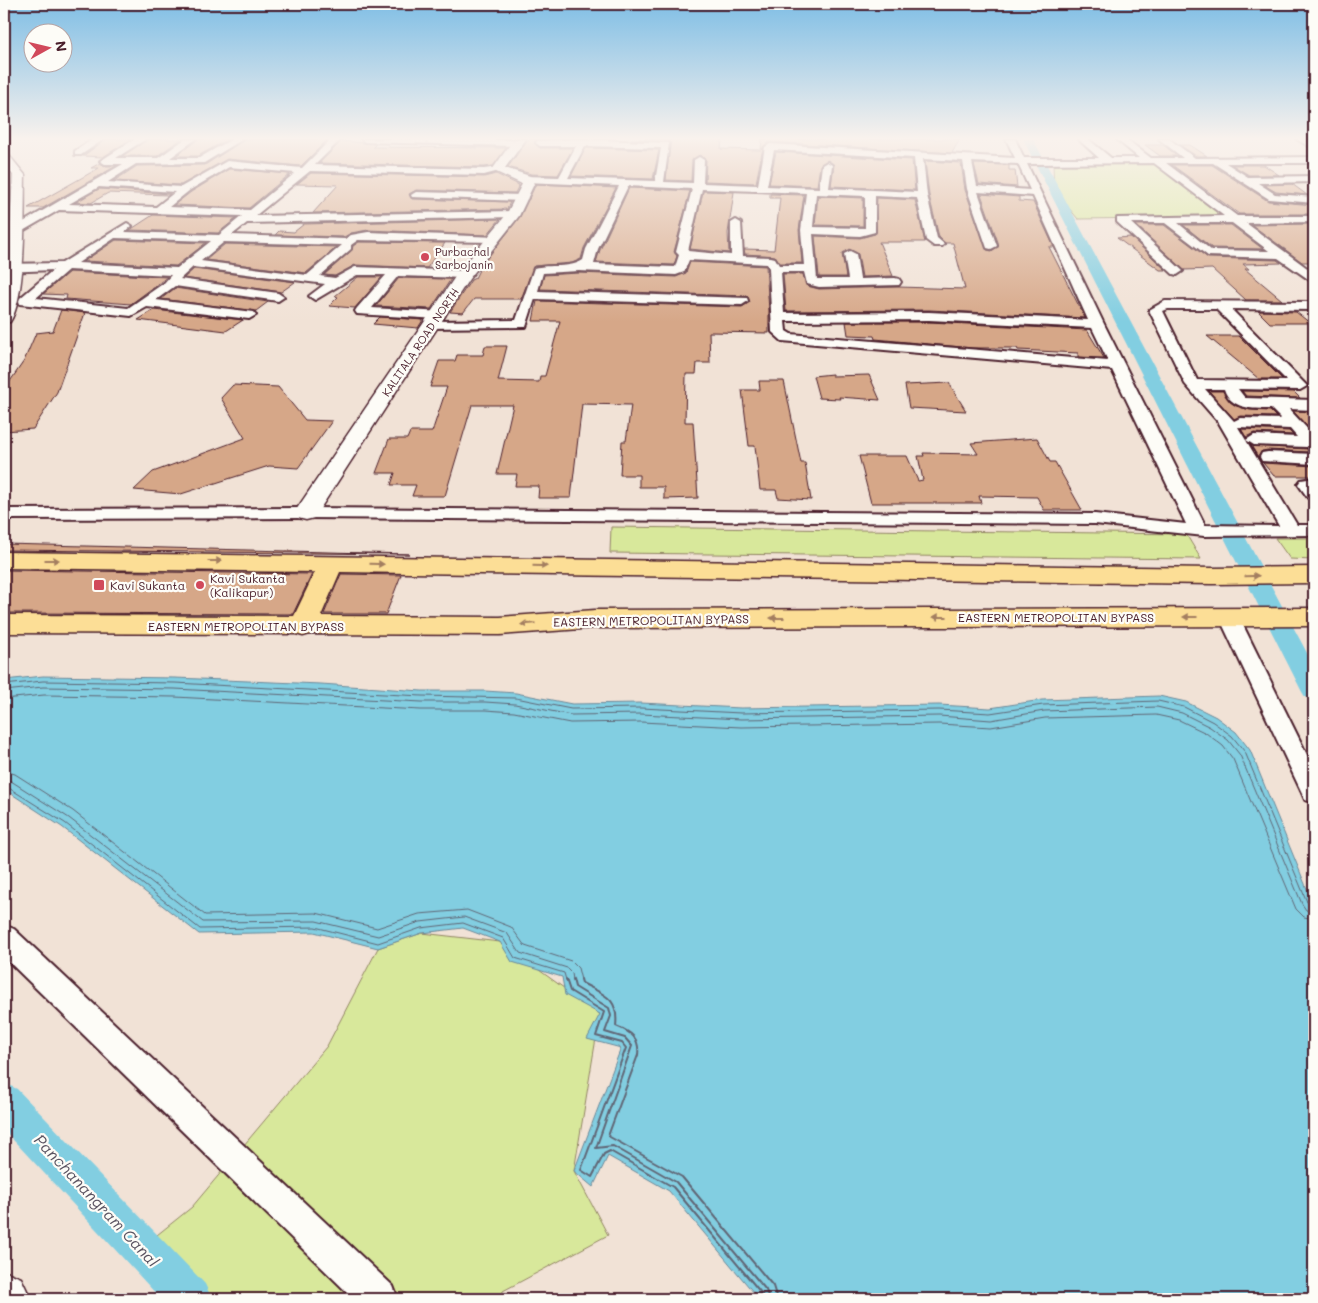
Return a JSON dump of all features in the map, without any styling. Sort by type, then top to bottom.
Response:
[{"type":"main road","points":[[4,560],[1212,576],[1303,575]]},
{"type":"main road","points":[[303,627],[331,563]]},
{"type":"main road","name":"EASTERN METROPOLITAN BYPASS","points":[[4,624],[303,627],[500,626],[605,619],[1314,617]]},
{"type":"street","points":[[4,318],[8,309],[10,267],[17,230],[18,200]]},
{"type":"street","points":[[17,230],[68,200]]},
{"type":"street","points":[[92,208],[107,200]]},
{"type":"street","points":[[157,210],[170,200]]},
{"type":"street","points":[[127,226],[65,266],[24,301],[131,312],[145,303],[190,263],[268,200]]},
{"type":"street","name":"KALITALA ROAD NORTH","points":[[306,513],[465,274],[494,239],[522,200]]},
{"type":"street","points":[[578,267],[589,262],[592,249],[617,200]]},
{"type":"street","points":[[396,271],[362,311],[435,320],[521,324],[538,270],[544,268],[578,267],[680,270],[685,255],[682,250],[695,200]]},
{"type":"street","points":[[810,200],[807,230],[811,281],[895,282]]},
{"type":"street","points":[[807,230],[860,233],[871,230],[870,200]]},
{"type":"street","points":[[923,200],[932,240],[938,244]]},
{"type":"street","points":[[976,200],[991,246]]},
{"type":"street","points":[[1040,200],[1097,324],[1205,530]]},
{"type":"street","points":[[1209,200],[1314,279]]},
{"type":"street","points":[[57,206],[247,216],[513,214]]},
{"type":"street","points":[[1177,271],[1121,220],[1314,219]]},
{"type":"street","points":[[1168,220],[1226,270]]},
{"type":"street","points":[[736,223],[737,259]]},
{"type":"street","points":[[114,235],[348,242],[354,237],[368,235],[494,239]]},
{"type":"street","points":[[310,278],[347,248]]},
{"type":"street","points":[[1208,253],[1226,255],[1280,254]]},
{"type":"street","points":[[850,254],[855,282]]},
{"type":"street","points":[[685,255],[771,262],[775,268],[779,332],[786,338],[1118,366]]},
{"type":"street","points":[[315,296],[371,260]]},
{"type":"street","points":[[190,263],[336,282]]},
{"type":"street","points":[[10,267],[65,266],[176,277],[278,297]]},
{"type":"street","points":[[775,268],[810,269]]},
{"type":"street","points":[[356,271],[465,274]]},
{"type":"street","points":[[530,295],[742,301]]},
{"type":"street","points":[[145,303],[249,315]]},
{"type":"street","points":[[1286,532],[1226,421],[1192,384],[1156,310],[1165,305],[1221,307],[1314,306]]},
{"type":"street","points":[[1221,307],[1307,386],[1314,400]]},
{"type":"street","points":[[778,317],[929,316],[1097,324]]},
{"type":"street","points":[[1192,384],[1307,386]]},
{"type":"street","points":[[1231,390],[1244,403],[1314,405]]},
{"type":"street","points":[[1276,405],[1312,444]]},
{"type":"street","points":[[1240,423],[1294,424]]},
{"type":"street","points":[[1254,440],[1312,444]]},
{"type":"street","points":[[1268,457],[1314,459]]},
{"type":"street","points":[[1314,483],[1308,484],[1314,494]]},
{"type":"street","points":[[4,514],[306,513],[347,515],[829,516],[1095,519],[1138,526],[1205,530],[1286,532],[1314,530]]},
{"type":"street","points":[[1234,617],[1314,793]]},
{"type":"street","points":[[4,938],[380,1299]]},
{"type":"street","points":[[4,1295],[7,1299]]},
{"type":"green space","points":[[1062,200],[1202,200],[1224,217],[1078,219]]},
{"type":"green space","points":[[611,527],[1186,534],[1201,559],[610,553]]},
{"type":"green space","points":[[1275,538],[1314,538],[1314,560],[1290,559]]},
{"type":"green space","points":[[422,933],[500,942],[600,1014],[574,1171],[608,1235],[503,1291],[501,1299],[190,1299],[142,1247],[192,1207],[327,1046],[378,948]]},
{"type":"water","points":[[43,676],[175,678],[321,684],[422,691],[485,691],[516,693],[572,704],[641,703],[741,708],[939,705],[990,708],[1042,700],[1159,696],[1186,702],[1216,717],[1236,732],[1250,750],[1314,906],[1314,1299],[759,1299],[669,1191],[608,1156],[593,1187],[574,1171],[621,1048],[587,1039],[600,1014],[565,995],[562,977],[512,962],[500,942],[463,928],[422,933],[378,948],[314,932],[199,934],[62,827],[4,789],[4,680]]},
{"type":"building","points":[[43,200],[57,200],[43,208],[28,208]]},
{"type":"building","points":[[80,200],[96,200],[91,203],[76,202]]},
{"type":"building","points":[[181,200],[259,200],[249,208],[174,205]]},
{"type":"building","points":[[325,200],[510,202],[507,209],[313,213]]},
{"type":"building","points":[[528,200],[610,200],[584,248],[581,259],[572,263],[534,266],[521,299],[474,299],[463,313],[450,312],[471,280],[475,278],[481,266],[520,217]]},
{"type":"building","points":[[623,200],[688,200],[674,252],[677,256],[674,265],[596,262]]},
{"type":"building","points":[[701,200],[733,200],[728,233],[729,253],[690,249]]},
{"type":"building","points":[[780,200],[803,200],[799,230],[802,263],[780,263],[775,256],[745,254],[744,249],[774,250]]},
{"type":"building","points":[[818,200],[863,200],[863,226],[815,225]]},
{"type":"building","points":[[877,200],[915,200],[925,242],[879,242],[893,276],[862,277],[858,254],[849,249],[842,254],[846,277],[819,277],[815,236],[860,238],[875,234]]},
{"type":"building","points":[[930,200],[969,200],[987,250],[992,251],[999,245],[983,200],[1019,200],[1033,202],[1054,247],[1049,247],[1085,318],[929,310],[786,311],[783,274],[803,274],[807,286],[819,289],[898,287],[965,289],[953,243],[945,243],[939,237]]},
{"type":"building","points":[[1220,200],[1266,200],[1314,205],[1314,214],[1239,214]]},
{"type":"building","points":[[153,215],[237,218],[218,233],[130,230]]},
{"type":"building","points":[[500,219],[487,235],[368,230],[351,233],[344,237],[275,235],[279,231],[294,232],[304,224]]},
{"type":"building","points":[[1314,224],[1314,262],[1302,262],[1252,225]]},
{"type":"building","points":[[1136,225],[1164,225],[1208,258],[1277,260],[1281,263],[1243,264],[1249,269],[1245,269],[1282,300],[1246,300],[1212,269],[1184,270]]},
{"type":"building","points":[[1183,225],[1231,225],[1263,249],[1212,248]]},
{"type":"building","points":[[1131,237],[1166,270],[1160,270],[1117,238]]},
{"type":"building","points":[[116,240],[206,243],[176,266],[84,261]]},
{"type":"building","points":[[359,242],[445,243],[427,268],[355,265],[335,276],[324,275]]},
{"type":"building","points":[[225,244],[337,247],[306,273],[206,260]]},
{"type":"building","points":[[690,262],[766,266],[769,311],[769,333],[709,332],[710,363],[697,363],[696,374],[686,374],[685,422],[693,422],[698,498],[664,499],[664,487],[639,487],[639,475],[620,475],[622,441],[626,441],[631,405],[582,404],[571,498],[538,498],[539,486],[515,486],[517,474],[497,474],[513,405],[472,405],[445,496],[412,496],[416,485],[391,485],[395,473],[376,473],[389,439],[407,439],[410,432],[432,432],[447,387],[430,387],[439,361],[455,361],[457,355],[483,355],[485,346],[507,346],[498,381],[539,382],[540,376],[545,376],[560,321],[533,321],[537,301],[742,307],[750,302],[747,296],[540,289],[544,275],[579,273],[676,277],[686,273]]},
{"type":"building","points":[[194,269],[295,282],[281,292],[184,278]]},
{"type":"building","points":[[69,272],[167,277],[131,304],[66,299],[67,295],[43,294]]},
{"type":"building","points":[[358,277],[382,277],[355,308],[329,306],[338,297],[335,296]]},
{"type":"building","points":[[399,278],[451,279],[431,309],[376,306]]},
{"type":"building","points":[[175,288],[268,302],[256,311],[161,299]]},
{"type":"building","points":[[61,310],[85,313],[57,392],[33,429],[4,431],[4,390],[24,361],[36,333],[53,331]]},
{"type":"building","points":[[154,310],[243,320],[226,331],[138,320]]},
{"type":"building","points":[[1258,311],[1296,312],[1310,323],[1270,323]]},
{"type":"building","points":[[380,317],[423,320],[418,328],[373,324]]},
{"type":"building","points":[[846,322],[929,322],[1087,330],[1104,358],[1078,357],[1078,353],[1018,350],[1017,348],[972,348],[875,339],[874,336],[848,335]]},
{"type":"building","points":[[1207,336],[1239,336],[1282,379],[1259,379]]},
{"type":"building","points":[[832,374],[832,376],[869,375],[880,400],[839,397],[840,399],[819,398],[813,376]]},
{"type":"building","points":[[759,381],[784,381],[801,463],[805,463],[811,500],[778,498],[776,490],[760,490],[755,446],[749,446],[742,390],[760,390]]},
{"type":"building","points":[[949,383],[966,411],[909,408],[905,385]]},
{"type":"building","points":[[233,385],[278,387],[305,420],[332,421],[298,468],[269,466],[181,494],[134,490],[153,472],[245,438],[221,398]]},
{"type":"building","points":[[1209,391],[1223,391],[1230,402],[1236,406],[1250,410],[1270,411],[1276,417],[1240,416],[1234,419]]},
{"type":"building","points":[[1242,391],[1294,392],[1300,398],[1246,396]]},
{"type":"building","points":[[1293,411],[1314,412],[1314,434]]},
{"type":"building","points":[[1241,429],[1289,431],[1293,435],[1254,433],[1246,437]]},
{"type":"building","points":[[1037,438],[1050,462],[1055,462],[1082,510],[1044,510],[1037,497],[979,496],[981,503],[871,503],[859,456],[907,456],[918,481],[923,480],[918,456],[924,456],[923,453],[978,454],[971,443]]},
{"type":"building","points":[[1251,446],[1307,449],[1310,452],[1268,450],[1262,451],[1258,457]]},
{"type":"building","points":[[1263,463],[1314,466],[1314,476],[1274,476]]},
{"type":"building","points":[[4,544],[409,554],[4,550]]},
{"type":"building","points":[[4,570],[312,574],[293,614],[4,613]]},
{"type":"building","points":[[341,574],[401,575],[386,614],[324,614]]},
{"type":"waterway","points":[[1060,200],[1314,690]]},
{"type":"waterway","name":"Panchanangram Canal","points":[[4,1102],[190,1299]]},
{"type":"place","name":"Purbachal Sarbojanin","points":[[425,257]]},
{"type":"place","name":"Kavi Sukanta","points":[[99,585]]},
{"type":"place","name":"Kavi Sukanta (Kalikapur)","points":[[200,585]]}]
